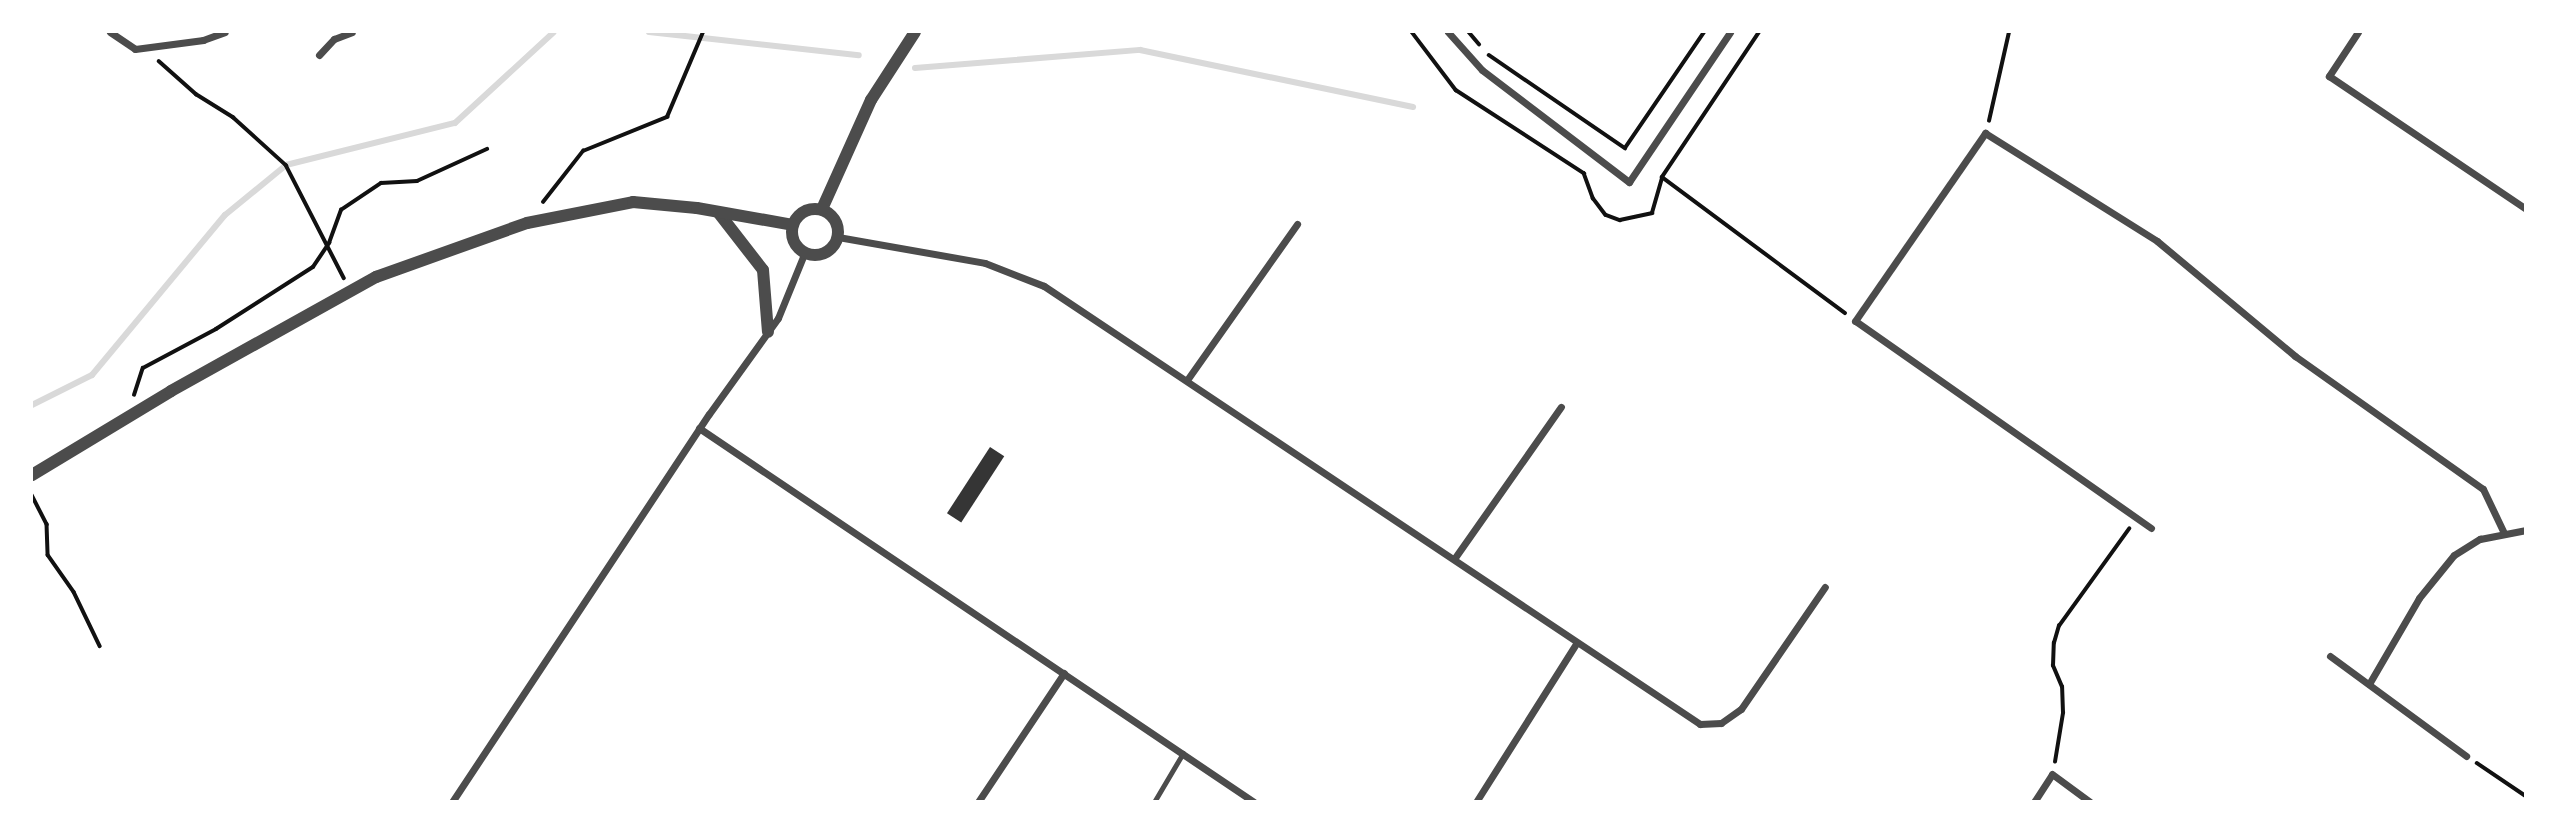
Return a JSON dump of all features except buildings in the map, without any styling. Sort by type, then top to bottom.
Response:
[{"type":"street","points":[[110,32],[135,49],[203,40],[225,32]]},
{"type":"street","points":[[318,55],[334,39],[352,32]]},
{"type":"street","points":[[822,209],[871,100],[915,32]]},
{"type":"street","points":[[1448,32],[1482,71],[1629,182],[1730,32]]},
{"type":"street","points":[[2358,32],[2329,76],[2525,209]]},
{"type":"street","points":[[2151,528],[1855,321],[1985,133],[2157,241],[2295,356],[2483,489],[2504,533]]},
{"type":"street","points":[[32,475],[126,417],[350,291],[412,262],[527,223],[633,202],[718,212],[793,225]]},
{"type":"street","points":[[822,209],[833,217],[838,237],[821,254],[805,252],[795,244],[793,225],[804,211],[822,209]]},
{"type":"street","points":[[718,212],[763,270],[768,332]]},
{"type":"street","points":[[1187,380],[1297,224]]},
{"type":"street","points":[[838,237],[1013,271],[1044,286],[1454,559],[1576,644],[1700,724],[1721,723],[1741,709],[1825,587]]},
{"type":"street","points":[[452,802],[699,428],[768,332],[793,289],[805,252]]},
{"type":"street","points":[[1454,559],[1561,407]]},
{"type":"street","points":[[699,428],[1255,802]]},
{"type":"street","points":[[2369,684],[2436,575],[2466,546],[2504,533],[2525,530]]},
{"type":"street","points":[[1476,802],[1576,644]]},
{"type":"street","points":[[2330,656],[2466,756]]},
{"type":"street","points":[[978,802],[1064,673]]},
{"type":"street","points":[[2034,802],[2052,775],[2090,802]]},
{"type":"lane","points":[[1154,802],[1184,753]]},
{"type":"path","points":[[527,223],[583,151],[667,117],[703,32]]},
{"type":"path","points":[[1412,32],[1456,90],[1584,173],[1593,198],[1606,215],[1636,220],[1652,213],[1662,177],[1759,32]]},
{"type":"path","points":[[1469,32],[1489,55],[1625,148],[1704,32]]},
{"type":"path","points":[[1985,133],[2009,32]]},
{"type":"path","points":[[135,49],[166,64],[286,165],[329,243],[350,291]]},
{"type":"path","points":[[126,417],[143,368],[216,329],[313,267],[329,243],[341,210],[381,183],[417,181],[487,149]]},
{"type":"path","points":[[1662,177],[1855,321]]},
{"type":"path","points":[[32,495],[47,524],[48,555],[74,592],[100,646]]},
{"type":"path","points":[[2052,775],[2063,713],[2062,687],[2053,666],[2059,626],[2137,518]]},
{"type":"path","points":[[2466,756],[2525,796]]},
{"type":"waterway","points":[[32,405],[92,375],[225,215],[286,165],[455,123],[554,32]]},
{"type":"waterway","points":[[649,32],[859,55]]},
{"type":"waterway","points":[[915,68],[1140,50],[1413,107]]}]
